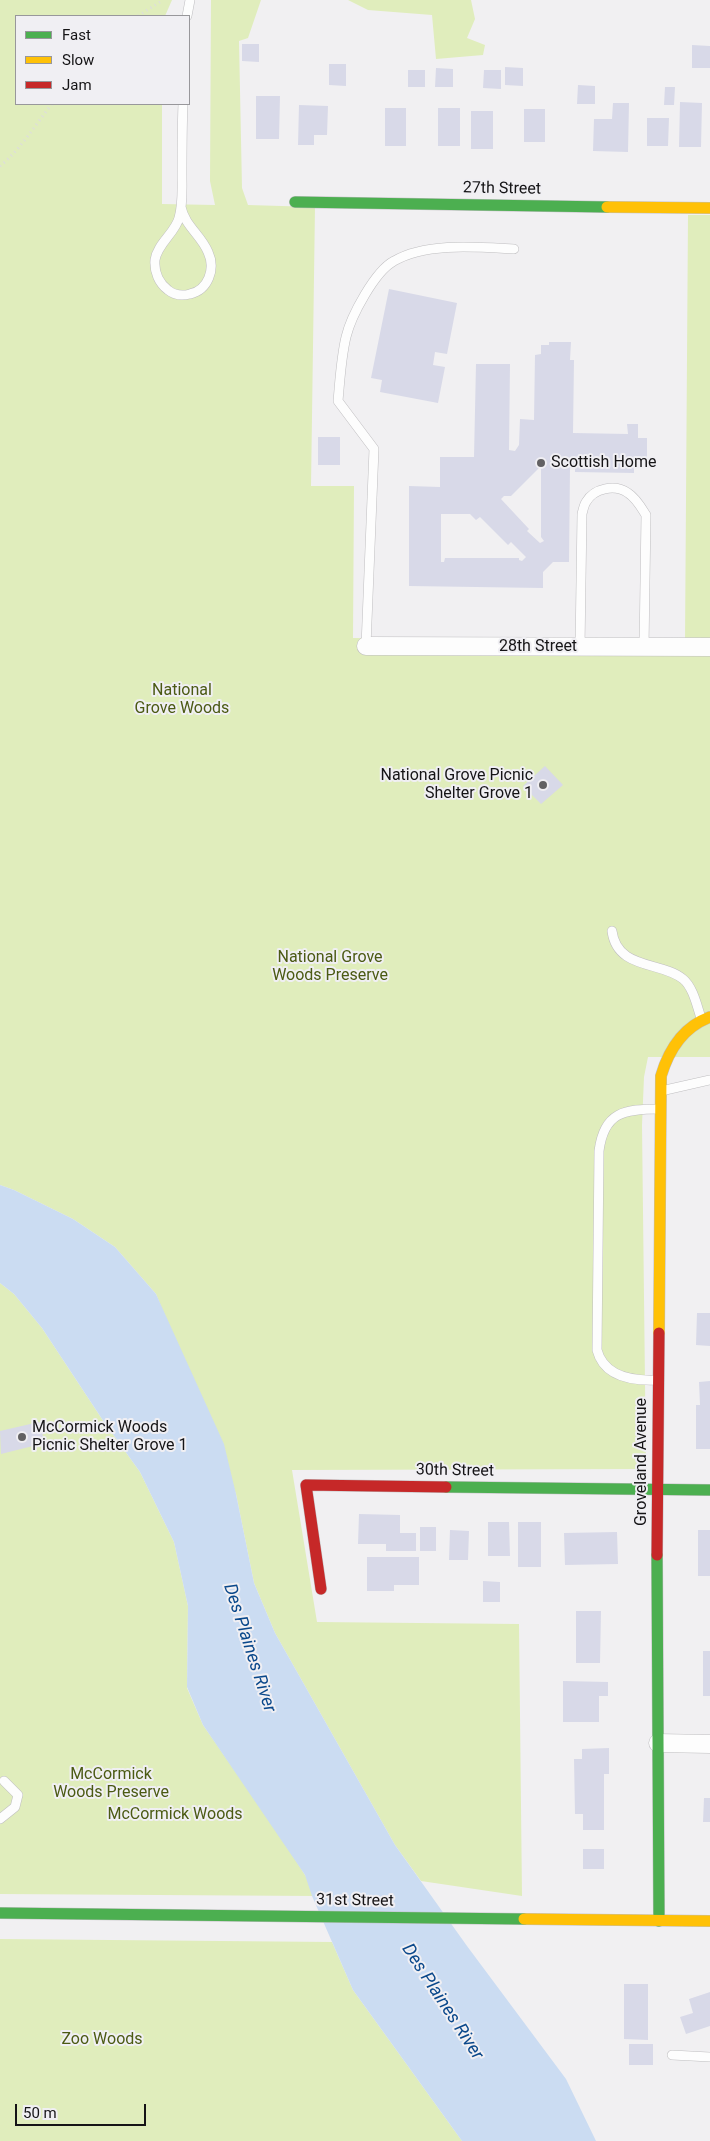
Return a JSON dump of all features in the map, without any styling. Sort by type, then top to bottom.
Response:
[{"type":"street","name":"27th Street","points":[[294,202],[710,208]]},
{"type":"street","name":"28th Street","points":[[366,646],[710,647]]},
{"type":"street","name":"Groveland Avenue","points":[[659,1921],[657,1490],[661,1076],[669,1052],[687,1029],[706,1018]]},
{"type":"street","name":"30th Street","points":[[321,1590],[306,1485],[710,1490]]},
{"type":"street","points":[[658,1744],[710,1744]]},
{"type":"street","name":"31st Street","points":[[0,1913],[710,1921]]},
{"type":"lane","points":[[187,15],[190,0]]},
{"type":"lane","points":[[181,207],[174,229],[156,254],[155,262],[156,272],[160,281],[168,290],[176,295],[185,296],[196,293],[204,286],[209,279],[211,268],[208,252],[183,216],[181,207],[183,105]]},
{"type":"lane","points":[[366,646],[374,449],[338,401],[346,336],[357,307],[368,288],[393,261],[421,251],[459,246],[514,249]]},
{"type":"lane","points":[[580,648],[582,514],[586,501],[605,488],[614,487],[628,493],[639,504],[646,515],[644,648]]},
{"type":"lane","points":[[612,931],[616,946],[625,955],[654,968],[676,975],[686,982],[706,1018]]},
{"type":"lane","points":[[661,1091],[710,1080]]},
{"type":"lane","points":[[658,1380],[636,1379],[613,1373],[600,1360],[597,1350],[597,1328],[599,1151],[601,1136],[606,1125],[614,1116],[628,1112],[660,1109]]},
{"type":"lane","points":[[0,1820],[17,1802],[18,1795],[4,1781]]},
{"type":"lane","points":[[672,2055],[710,2056]]},
{"type":"path","points":[[140,15],[163,0]]},
{"type":"path","points":[[0,166],[21,147],[35,124],[51,105]]},
{"type":"green space","name":"National Grove Woods","points":[[0,0],[172,0],[165,15],[15,15],[15,105],[162,105],[162,204],[215,205],[210,181],[211,0],[261,0],[248,38],[239,41],[242,188],[248,205],[315,207],[311,486],[354,486],[353,638],[685,641],[688,215],[710,215],[710,1057],[648,1057],[644,1077],[642,1125],[646,1469],[292,1470],[317,1622],[519,1624],[522,1896],[421,1881],[395,1845],[275,1633],[254,1583],[236,1494],[156,1294],[115,1247],[73,1219],[0,1185]]},
{"type":"green space","points":[[348,0],[471,0],[475,19],[467,38],[485,45],[483,55],[436,59],[432,15],[368,10]]},
{"type":"green space","name":"McCormick Woods","points":[[0,1283],[14,1294],[42,1328],[102,1419],[140,1472],[174,1542],[188,1606],[187,1688],[203,1725],[279,1834],[316,1896],[0,1894]]},
{"type":"green space","name":"Zoo Woods","points":[[0,1939],[332,1942],[353,1990],[462,2141],[0,2141]]},
{"type":"water","name":"Des Plaines River","points":[[0,1185],[73,1219],[115,1247],[156,1294],[224,1444],[254,1583],[275,1633],[395,1845],[566,2079],[596,2141],[462,2141],[353,1990],[312,1896],[305,1875],[203,1725],[187,1687],[188,1606],[174,1542],[140,1472],[102,1419],[42,1328],[14,1294],[0,1283]]},
{"type":"building","points":[[242,44],[259,44],[259,62],[242,61]]},
{"type":"building","points":[[692,45],[710,46],[710,68],[692,68]]},
{"type":"building","points":[[329,64],[346,64],[346,86],[329,85]]},
{"type":"building","points":[[505,67],[523,68],[523,86],[505,85]]},
{"type":"building","points":[[436,68],[453,69],[453,87],[435,87]]},
{"type":"building","points":[[408,70],[425,70],[425,87],[408,87]]},
{"type":"building","points":[[484,70],[501,70],[501,89],[483,88]]},
{"type":"building","points":[[578,85],[595,86],[595,104],[577,104]]},
{"type":"building","points":[[665,87],[675,87],[674,105],[664,105]]},
{"type":"building","points":[[256,96],[280,96],[279,139],[256,139]]},
{"type":"building","points":[[680,102],[702,103],[701,147],[679,147]]},
{"type":"building","points":[[613,103],[629,103],[628,152],[593,151],[594,119],[612,119]]},
{"type":"building","points":[[299,105],[328,106],[327,135],[314,135],[314,145],[298,145]]},
{"type":"building","points":[[385,108],[406,108],[406,146],[385,146]]},
{"type":"building","points":[[438,108],[460,108],[460,146],[438,146]]},
{"type":"building","points":[[524,109],[545,109],[545,142],[524,142]]},
{"type":"building","points":[[471,111],[493,111],[493,149],[471,149]]},
{"type":"building","points":[[647,118],[669,118],[668,146],[647,146]]},
{"type":"building","points":[[389,289],[457,303],[447,354],[435,352],[433,365],[445,367],[438,403],[380,392],[382,380],[371,378]]},
{"type":"building","name":"Scottish Home","points":[[549,342],[571,342],[570,360],[574,360],[573,433],[628,434],[627,424],[638,424],[638,438],[647,438],[647,459],[641,459],[641,468],[634,468],[634,473],[575,472],[575,468],[570,468],[569,562],[553,562],[543,572],[543,588],[409,586],[409,486],[440,487],[440,457],[474,457],[476,364],[510,364],[509,450],[515,451],[519,445],[520,419],[534,420],[535,355],[541,354],[541,345],[549,345]],"holes":[[[541,466],[541,537],[544,541],[540,543],[527,531],[529,529],[501,499],[504,496],[511,496]],[[441,514],[470,514],[476,520],[480,517],[508,545],[511,542],[526,557],[522,561],[519,558],[445,558],[444,562],[441,562]]]},
{"type":"building","points":[[318,437],[340,437],[340,465],[318,465]]},
{"type":"building","name":"National Grove Picnic Shelter Grove 1","points":[[545,766],[563,785],[541,804],[523,786]]},
{"type":"building","points":[[697,1313],[710,1313],[710,1346],[696,1345]]},
{"type":"building","points":[[710,1381],[710,1449],[696,1449],[696,1405],[700,1405],[699,1382]]},
{"type":"building","name":"McCormick Woods Picnic Shelter Grove 1","points":[[39,1422],[45,1443],[1,1454],[0,1431]]},
{"type":"building","points":[[359,1514],[400,1515],[400,1533],[416,1533],[416,1551],[386,1551],[386,1544],[358,1544]]},
{"type":"building","points":[[488,1522],[509,1522],[510,1556],[488,1556]]},
{"type":"building","points":[[518,1522],[541,1522],[541,1567],[518,1567]]},
{"type":"building","points":[[420,1527],[436,1527],[436,1551],[420,1551]]},
{"type":"building","points":[[450,1530],[469,1531],[468,1560],[449,1560]]},
{"type":"building","points":[[698,1530],[710,1530],[710,1576],[698,1576]]},
{"type":"building","points":[[617,1532],[618,1564],[565,1565],[564,1533]]},
{"type":"building","points":[[367,1557],[419,1557],[419,1585],[394,1585],[394,1591],[367,1591]]},
{"type":"building","points":[[483,1581],[500,1582],[500,1602],[483,1602]]},
{"type":"building","points":[[576,1611],[601,1611],[600,1663],[576,1663]]},
{"type":"building","points":[[703,1651],[710,1651],[710,1696],[703,1696]]},
{"type":"building","points":[[563,1681],[608,1682],[608,1696],[599,1696],[599,1722],[563,1722]]},
{"type":"building","points":[[609,1748],[609,1774],[604,1774],[604,1830],[583,1830],[583,1814],[575,1814],[574,1759],[582,1759],[582,1749]]},
{"type":"building","points":[[704,1798],[710,1798],[710,1822],[703,1822]]},
{"type":"building","points":[[583,1849],[604,1849],[604,1869],[583,1869]]},
{"type":"building","points":[[624,1984],[648,1984],[648,2040],[624,2039]]},
{"type":"building","points":[[710,1992],[710,2026],[686,2034],[680,2017],[693,2013],[689,1999]]},
{"type":"building","points":[[629,2044],[653,2044],[653,2065],[629,2065]]},
{"type":"traffic: fast","points":[[295,202],[607,207]]},
{"type":"traffic: fast","points":[[446,1487],[710,1490]]},
{"type":"traffic: fast","points":[[657,1555],[659,1921]]},
{"type":"traffic: fast","points":[[0,1913],[524,1919]]},
{"type":"traffic: slow","points":[[607,207],[710,208]]},
{"type":"traffic: slow","points":[[659,1333],[661,1076],[668,1057],[678,1040],[700,1021],[710,1017]]},
{"type":"traffic: slow","points":[[524,1919],[710,1921]]},
{"type":"traffic: jam","points":[[657,1555],[659,1333]]},
{"type":"traffic: jam","points":[[321,1589],[306,1485],[446,1487]]},
{"type":"place","name":"Scottish Home","points":[[541,463]]},
{"type":"place","name":"National Grove Picnic Shelter Grove 1","points":[[543,785]]},
{"type":"place","name":"McCormick Woods Picnic Shelter Grove 1","points":[[22,1437]]},
{"type":"park label","name":"National Grove Woods Preserve","points":[[330,967]]},
{"type":"park label","name":"McCormick Woods Preserve","points":[[111,1784]]}]
